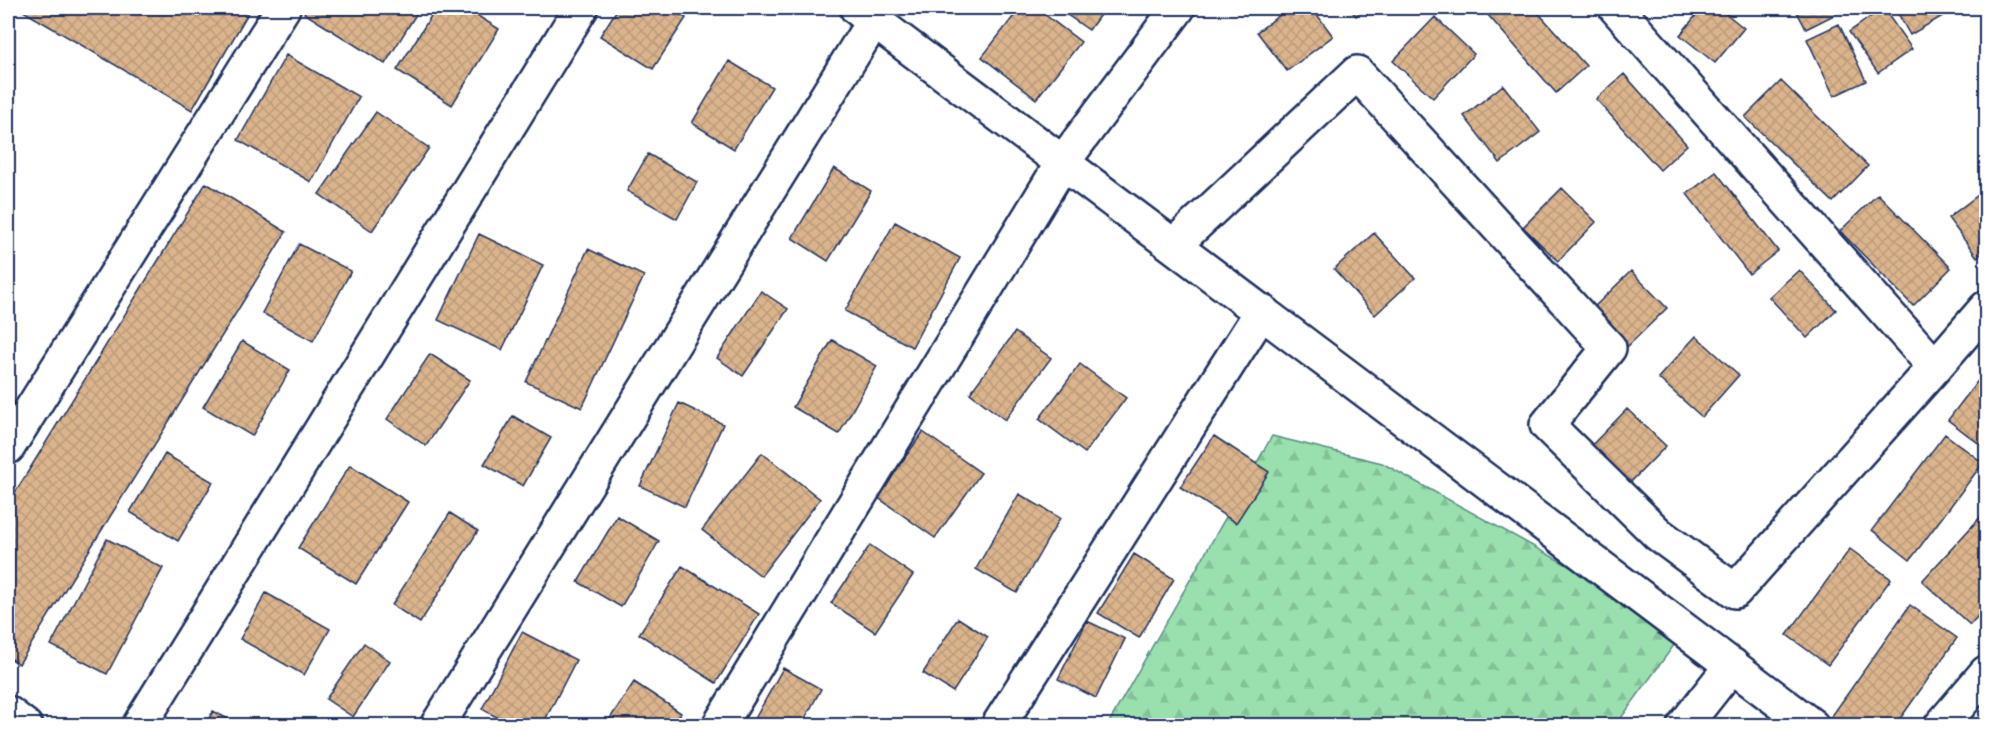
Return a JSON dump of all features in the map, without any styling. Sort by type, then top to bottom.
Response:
[{"type":"street","points":[[8,447],[283,8]]},
{"type":"street","points":[[139,726],[581,8]]},
{"type":"street","points":[[719,726],[1063,162],[1178,8]]},
{"type":"street","points":[[1616,8],[1935,368]]},
{"type":"street","points":[[437,726],[866,14],[1812,726]]},
{"type":"street","points":[[1174,245],[1357,73],[1609,348],[1547,425],[1658,534],[1735,591],[1986,308]]},
{"type":"street","points":[[998,726],[1262,311]]},
{"type":"street","points":[[1684,726],[1732,665]]},
{"type":"street","points":[[1941,726],[1986,673]]},
{"type":"street","points":[[8,713],[25,726]]},
{"type":"green space","points":[[1272,436],[1382,463],[1685,630],[1616,725],[1107,726]]},
{"type":"building","points":[[18,8],[251,8],[192,110]]},
{"type":"building","points":[[307,8],[420,8],[385,64],[304,13]]},
{"type":"building","points":[[436,8],[465,8],[499,29],[452,105],[397,70]]},
{"type":"building","points":[[618,8],[669,8],[686,18],[653,69],[600,36]]},
{"type":"building","points":[[1020,8],[1036,8],[1081,42],[1036,99],[982,57]]},
{"type":"building","points":[[1057,8],[1105,8],[1089,30]]},
{"type":"building","points":[[1289,8],[1312,8],[1333,36],[1287,71],[1257,32]]},
{"type":"building","points":[[1349,8],[1366,8],[1356,16]]},
{"type":"building","points":[[1496,8],[1534,8],[1586,66],[1556,93],[1488,15]]},
{"type":"building","points":[[1702,8],[1719,8],[1744,28],[1715,63],[1680,35]]},
{"type":"building","points":[[1795,8],[1832,8],[1836,14],[1806,29]]},
{"type":"building","points":[[1883,8],[1912,49],[1878,73],[1849,32]]},
{"type":"building","points":[[1895,8],[1952,8],[1953,10],[1910,35]]},
{"type":"building","points":[[1435,17],[1474,54],[1433,98],[1393,61]]},
{"type":"building","points":[[1839,24],[1866,81],[1834,96],[1807,39]]},
{"type":"building","points":[[286,55],[359,97],[311,182],[238,140]]},
{"type":"building","points":[[729,61],[772,87],[734,149],[692,123]]},
{"type":"building","points":[[1624,74],[1687,145],[1660,170],[1596,99]]},
{"type":"building","points":[[1781,81],[1868,166],[1833,202],[1745,117]]},
{"type":"building","points":[[1503,85],[1540,132],[1500,163],[1464,116]]},
{"type":"building","points":[[376,112],[429,148],[372,231],[319,194]]},
{"type":"building","points":[[648,154],[697,182],[677,219],[627,191]]},
{"type":"building","points":[[834,168],[871,191],[828,261],[792,238]]},
{"type":"building","points":[[1716,172],[1778,251],[1749,274],[1687,194]]},
{"type":"building","points":[[206,183],[286,232],[19,664],[8,657],[8,504]]},
{"type":"building","points":[[1562,188],[1596,222],[1558,261],[1523,227]]},
{"type":"building","points":[[1986,189],[1986,250],[1977,257],[1948,218]]},
{"type":"building","points":[[1878,194],[1951,268],[1913,306],[1840,231]]},
{"type":"building","points":[[895,222],[960,258],[912,347],[845,311]]},
{"type":"building","points":[[1374,233],[1415,278],[1375,315],[1334,269]]},
{"type":"building","points":[[479,234],[543,265],[502,350],[438,320]]},
{"type":"building","points":[[299,244],[351,271],[313,341],[262,313]]},
{"type":"building","points":[[588,249],[644,276],[582,408],[526,382]]},
{"type":"building","points":[[1799,270],[1836,310],[1807,338],[1769,297]]},
{"type":"building","points":[[1631,271],[1667,308],[1625,349],[1589,312]]},
{"type":"building","points":[[761,291],[788,309],[743,376],[717,358]]},
{"type":"building","points":[[1015,332],[1051,358],[1005,420],[970,393]]},
{"type":"building","points":[[1696,336],[1739,375],[1702,417],[1658,378]]},
{"type":"building","points":[[832,340],[877,366],[839,434],[793,407]]},
{"type":"building","points":[[242,341],[290,370],[252,436],[203,407]]},
{"type":"building","points":[[430,354],[470,380],[426,446],[387,419]]},
{"type":"building","points":[[1080,364],[1126,398],[1085,453],[1039,419]]},
{"type":"building","points":[[1986,370],[1986,446],[1985,448],[1948,420]]},
{"type":"building","points":[[679,403],[723,424],[685,507],[640,486]]},
{"type":"building","points":[[1627,409],[1666,446],[1627,486],[1589,448]]},
{"type":"building","points":[[513,416],[551,438],[523,486],[484,464]]},
{"type":"building","points":[[923,432],[981,473],[935,538],[877,497]]},
{"type":"building","points":[[1945,434],[1983,463],[1910,560],[1872,530]]},
{"type":"building","points":[[1214,436],[1269,472],[1236,523],[1180,487]]},
{"type":"building","points":[[762,453],[820,499],[761,576],[702,530]]},
{"type":"building","points":[[165,454],[213,482],[178,541],[130,512]]},
{"type":"building","points":[[350,465],[408,502],[356,584],[298,548]]},
{"type":"building","points":[[1019,494],[1060,518],[1017,593],[976,569]]},
{"type":"building","points":[[1986,511],[1986,607],[1970,625],[1922,581]]},
{"type":"building","points":[[450,513],[478,531],[420,623],[392,605]]},
{"type":"building","points":[[617,516],[659,541],[621,607],[578,582]]},
{"type":"building","points":[[107,539],[163,568],[107,674],[51,645]]},
{"type":"building","points":[[870,545],[913,575],[875,632],[831,603]]},
{"type":"building","points":[[1850,549],[1891,579],[1828,665],[1787,635]]},
{"type":"building","points":[[1134,554],[1174,579],[1139,638],[1098,613]]},
{"type":"building","points":[[682,566],[759,614],[716,683],[639,634]]},
{"type":"building","points":[[266,593],[330,629],[304,675],[240,639]]},
{"type":"building","points":[[1910,605],[1957,638],[1895,726],[1836,726],[1829,720]]},
{"type":"building","points":[[958,618],[988,637],[953,692],[923,673]]},
{"type":"building","points":[[1087,621],[1125,639],[1096,698],[1058,679]]},
{"type":"building","points":[[522,632],[576,660],[542,726],[513,726],[482,709]]},
{"type":"building","points":[[364,643],[390,661],[353,717],[326,699]]},
{"type":"building","points":[[783,668],[821,689],[801,726],[751,726]]},
{"type":"building","points":[[634,682],[681,713],[673,726],[605,726]]},
{"type":"building","points":[[213,711],[241,726],[205,726]]}]
